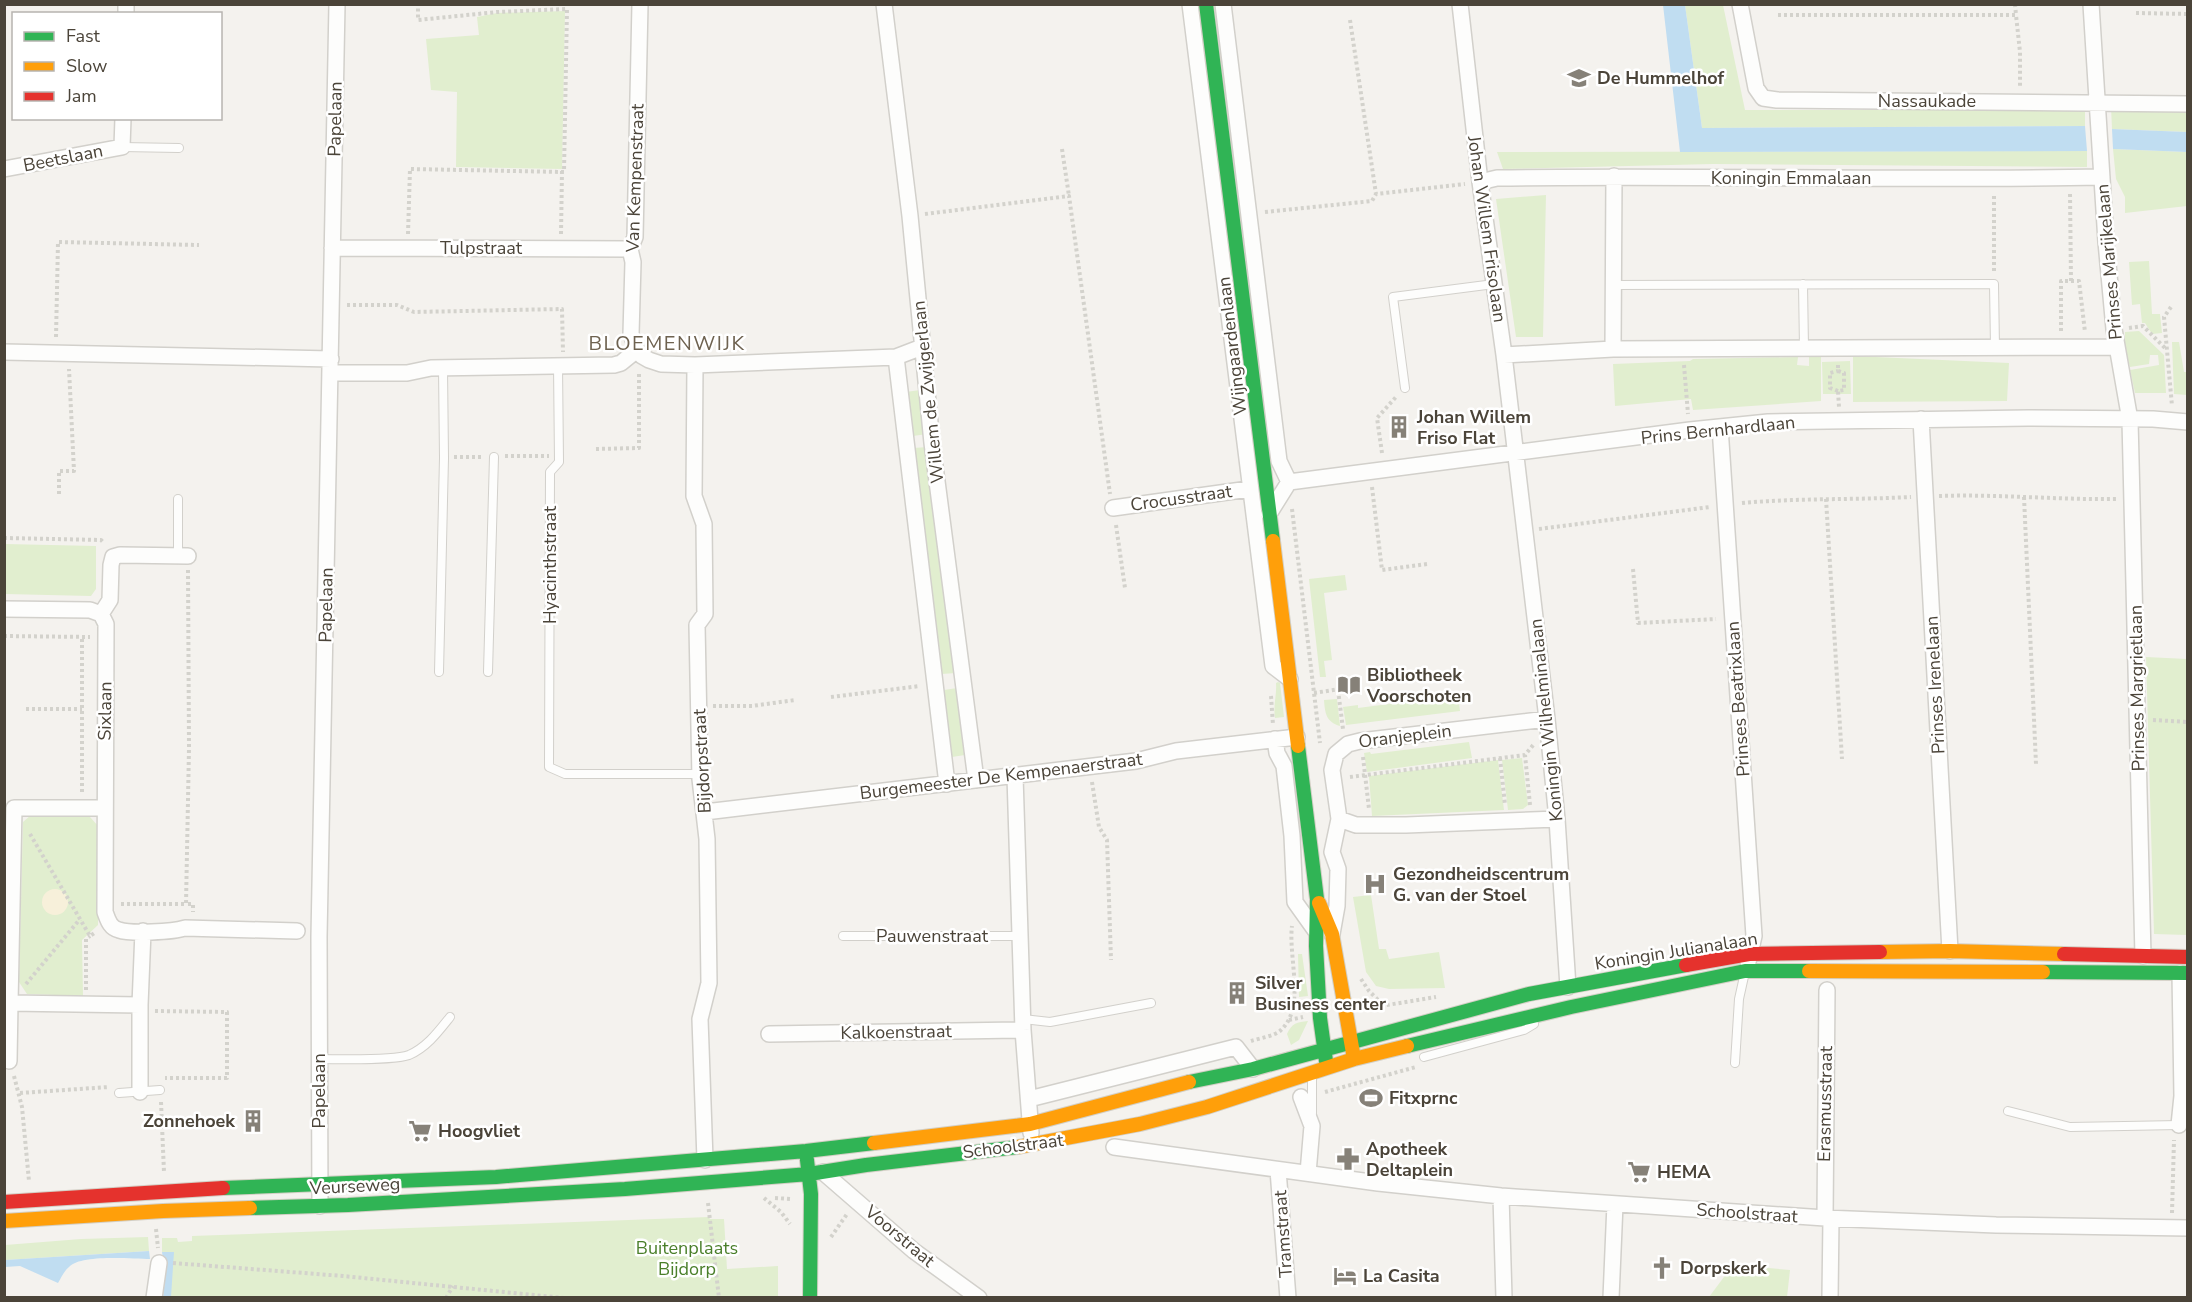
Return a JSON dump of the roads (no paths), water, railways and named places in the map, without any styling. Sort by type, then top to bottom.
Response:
[{"type":"main road","name":"Wijngaardenlaan","points":[[1206,4],[1317,899],[1315,930],[1323,1049],[1328,1068]]},
{"type":"main road","name":"Wijngaardenlaan","points":[[1317,899],[1332,934],[1354,1059]]},
{"type":"main road","name":"Koningin Julianalaan","points":[[1323,1049],[1529,994],[1749,954],[1950,951],[2187,957]]},
{"type":"main road","name":"Koningin Julianalaan","points":[[1328,1068],[1354,1059],[1551,1012],[1745,971],[2184,973]]},
{"type":"main road","name":"Schoolstraat","points":[[705,1160],[806,1151],[1030,1124],[1200,1080],[1253,1069],[1323,1049]]},
{"type":"main road","name":"Schoolstraat","points":[[707,1182],[816,1173],[1032,1145],[1207,1107],[1328,1068]]},
{"type":"main road","points":[[806,1151],[816,1173],[811,1194],[810,1298]]},
{"type":"main road","name":"Veurseweg","points":[[4,1202],[162,1191],[496,1177],[705,1160]]},
{"type":"main road","name":"Veurseweg","points":[[4,1221],[163,1211],[320,1206],[707,1182]]},
{"type":"street","name":"Papelaan","points":[[320,1206],[319,925],[337,4]]},
{"type":"street","name":"Van Kempenstraat","points":[[632,354],[633,262],[630,249],[634,237],[640,4]]},
{"type":"street","name":"Willem de Zwijgerlaan","points":[[884,4],[910,216],[932,443],[976,780]]},
{"type":"street","name":"Wijngaardenlaan","points":[[1190,4],[1273,666],[1290,679]]},
{"type":"street","name":"Wijngaardenlaan","points":[[1223,4],[1279,461],[1289,482]]},
{"type":"street","name":"Johan Willem Frisolaan","points":[[1460,4],[1480,182],[1504,355],[1514,454]]},
{"type":"street","name":"Nassaukade","points":[[1740,4],[1756,88],[1763,98],[1777,100],[2187,104]]},
{"type":"street","name":"Prinses Marijkelaan","points":[[2091,4],[2114,329],[2130,420]]},
{"type":"street","name":"Beetslaan","points":[[4,169],[122,147],[123,120]]},
{"type":"street","name":"Koningin Emmalaan","points":[[1480,182],[1497,178],[1614,176],[2070,178],[2102,170]]},
{"type":"street","points":[[1612,349],[1614,176]]},
{"type":"street","name":"Tulpstraat","points":[[332,248],[630,249]]},
{"type":"street","points":[[4,352],[331,366],[407,373],[443,368],[614,365],[632,354],[661,364],[695,365],[896,357],[922,347]]},
{"type":"street","points":[[1504,355],[1612,349],[2116,347]]},
{"type":"street","name":"Willem de Zwijgerlaan","points":[[896,357],[947,784]]},
{"type":"street","name":"Bijdorpstraat","points":[[695,365],[694,496],[704,524],[705,614],[697,625],[700,774],[707,839],[709,983],[700,1018],[705,1160]]},
{"type":"street","name":"Prins Bernhardlaan","points":[[1289,482],[1720,427],[1840,420],[1921,419],[2028,418],[2180,422]]},
{"type":"street","name":"Prinses Irenelaan","points":[[1921,419],[1950,951]]},
{"type":"street","name":"Prinses Margrietlaan","points":[[2130,420],[2143,957]]},
{"type":"street","name":"Prinses Beatrixlaan","points":[[1720,427],[1754,936],[1745,971]]},
{"type":"street","name":"Koningin Wilhelminalaan","points":[[1514,454],[1548,723],[1568,987]]},
{"type":"street","points":[[1269,514],[1289,482]]},
{"type":"street","name":"Crocusstraat","points":[[1113,508],[1249,489]]},
{"type":"street","points":[[4,609],[90,610],[101,614],[110,600],[113,557],[120,555],[183,556]]},
{"type":"street","name":"Sixlaan","points":[[101,614],[106,624],[105,912],[109,924],[118,930],[143,931]]},
{"type":"street","name":"Oranjeplein","points":[[1339,819],[1332,770],[1336,754],[1354,742],[1548,723]]},
{"type":"street","name":"Burgemeester De Kempenaerstraat","points":[[705,812],[1089,767],[1136,761],[1176,751],[1296,737]]},
{"type":"street","points":[[1275,740],[1277,753],[1284,766],[1292,836],[1295,902],[1315,930]]},
{"type":"street","points":[[1015,776],[1023,1024],[1032,1145]]},
{"type":"street","points":[[9,1061],[9,808],[104,808]]},
{"type":"street","name":"Wijngaardenlaan","points":[[1332,934],[1337,906],[1338,869],[1332,852],[1339,819]]},
{"type":"street","points":[[1339,819],[1356,825],[1406,825],[1557,819]]},
{"type":"street","points":[[140,1085],[143,931],[174,932],[193,928],[297,931]]},
{"type":"street","points":[[2179,1125],[2182,1096],[2184,973]]},
{"type":"street","name":"Erasmusstraat","points":[[1827,990],[1830,1298]]},
{"type":"street","points":[[10,1004],[140,1008]]},
{"type":"street","name":"Kalkoenstraat","points":[[769,1034],[1023,1024]]},
{"type":"street","points":[[1029,1099],[1236,1047],[1253,1069]]},
{"type":"street","points":[[1306,1096],[1312,1126],[1308,1173]]},
{"type":"street","name":"Schoolstraat","points":[[1114,1147],[1378,1183],[1501,1196],[1828,1218],[1996,1225],[2180,1228]]},
{"type":"street","name":"Tramstraat","points":[[1278,1170],[1288,1298]]},
{"type":"street","name":"Voorstraat","points":[[816,1173],[858,1201],[914,1251],[979,1298]]},
{"type":"street","points":[[1501,1196],[1504,1298]]},
{"type":"street","points":[[1611,1298],[1615,1204]]},
{"type":"street","points":[[154,1298],[159,1263]]},
{"type":"lane","name":"Beetslaan","points":[[122,147],[179,148]]},
{"type":"lane","points":[[1405,388],[1393,297],[1494,284]]},
{"type":"lane","points":[[1803,284],[1804,348]]},
{"type":"lane","points":[[1613,285],[1994,284],[1995,348]]},
{"type":"lane","name":"Hyacinthstraat","points":[[561,365],[559,462],[550,472],[549,767],[565,774],[700,774]]},
{"type":"lane","points":[[439,672],[444,458],[443,368]]},
{"type":"lane","points":[[488,672],[494,457]]},
{"type":"lane","points":[[178,499],[183,556]]},
{"type":"lane","name":"Pauwenstraat","points":[[843,936],[1020,936]]},
{"type":"lane","name":"Koningin Julianalaan","points":[[1735,1063],[1739,999],[1745,971]]},
{"type":"lane","points":[[1023,1024],[1050,1022],[1151,1003]]},
{"type":"lane","name":"Koningin Julianalaan","points":[[1424,1057],[1524,1030],[1551,1012]]},
{"type":"lane","points":[[319,1059],[408,1055],[432,1040],[450,1017]]},
{"type":"lane","points":[[1306,1096],[1312,1073]]},
{"type":"lane","points":[[119,1093],[140,1085],[160,1090]]},
{"type":"lane","points":[[2008,1111],[2070,1127],[2179,1125]]},
{"type":"water","points":[[1663,5],[1685,5],[1702,128],[2085,126],[2087,151],[1680,152]]},
{"type":"water","points":[[2112,129],[2187,132],[2187,152],[2113,149]]},
{"type":"water","points":[[149,1251],[150,1259],[95,1259],[75,1263],[66,1270],[58,1283],[20,1266],[5,1267],[5,1260]]},
{"type":"water","points":[[162,1252],[174,1252],[171,1297],[163,1297],[167,1261],[163,1259]]},
{"type":"place","name":"De Hummelhof","points":[[1579,78]]},
{"type":"place","name":"Johan Willem Friso Flat","points":[[1399,427]]},
{"type":"place","name":"Bibliotheek Voorschoten","points":[[1349,685]]},
{"type":"place","name":"Gezondheidscentrum G. van der Stoel","points":[[1375,884]]},
{"type":"place","name":"Silver Business center","points":[[1237,993]]},
{"type":"place","name":"Fitxprnc","points":[[1371,1098]]},
{"type":"place","name":"Zonnehoek","points":[[253,1121]]},
{"type":"place","name":"Hoogvliet","points":[[420,1131]]},
{"type":"place","name":"Apotheek Deltaplein","points":[[1348,1159]]},
{"type":"place","name":"HEMA","points":[[1639,1172]]},
{"type":"place","name":"Dorpskerk","points":[[1662,1268]]},
{"type":"place","name":"La Casita","points":[[1345,1276]]},
{"type":"district","name":"BLOEMENWIJK","points":[[667,343]]},
{"type":"park label","name":"Buitenplaats Bijdorp","points":[[687,1258]]}]
